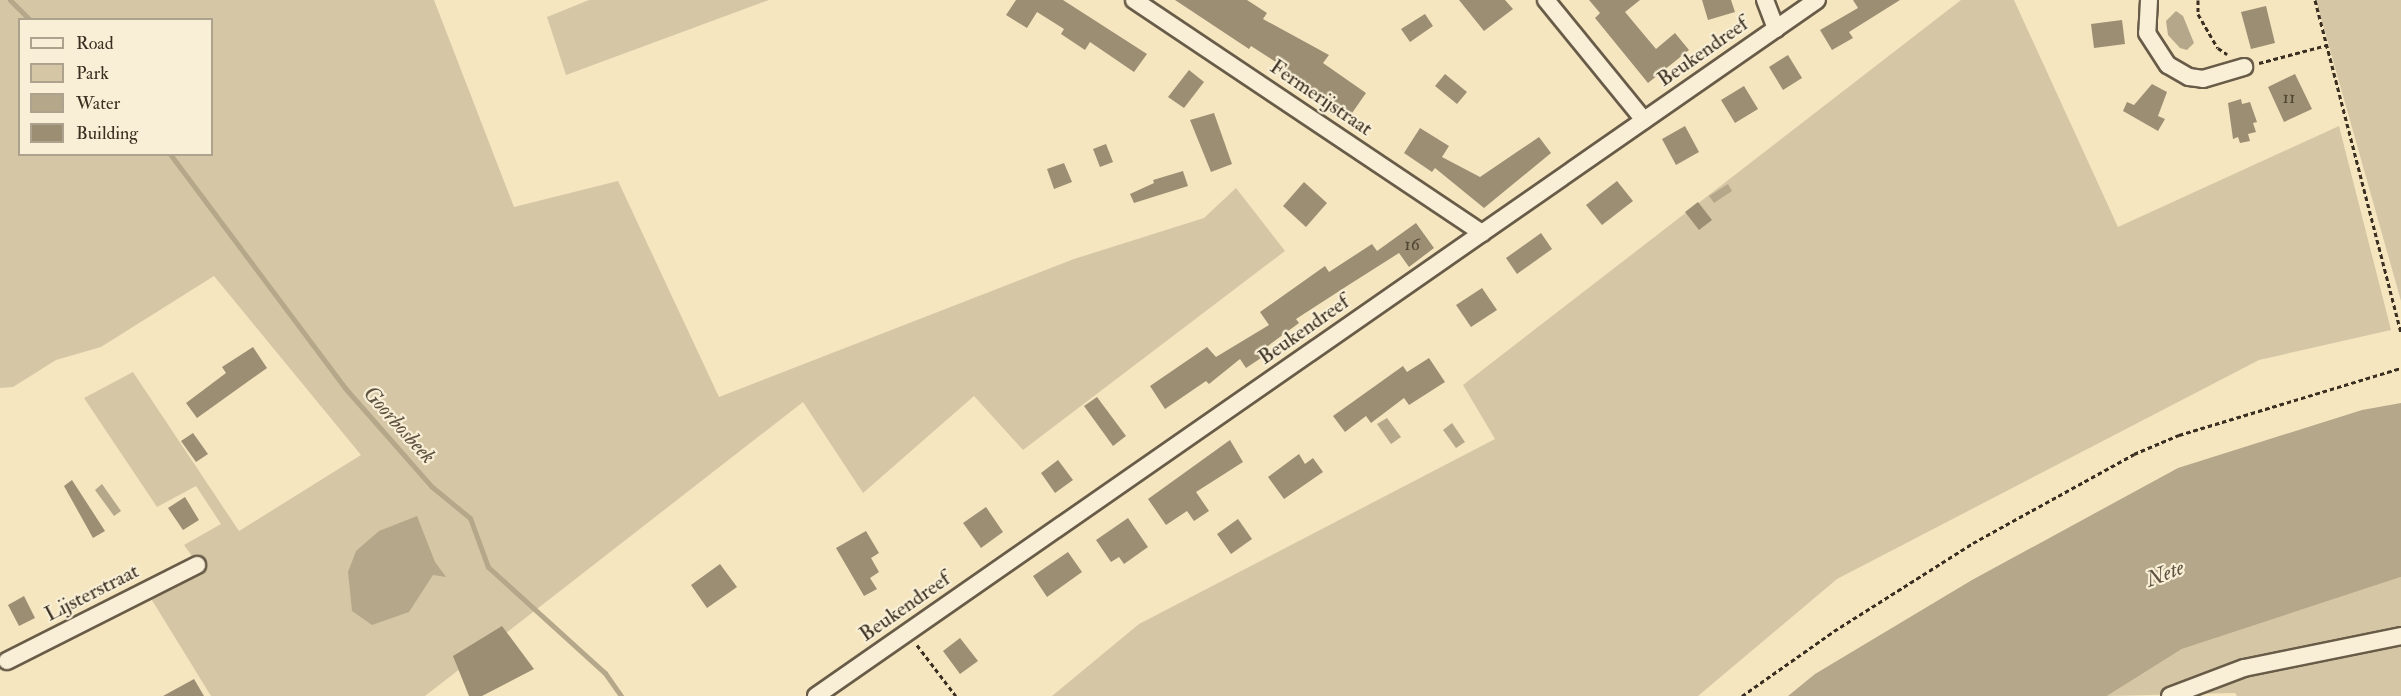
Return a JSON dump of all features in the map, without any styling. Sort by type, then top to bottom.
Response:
[{"type":"street","name":"Fermerijstraat","points":[[1134,0],[1482,233]]},
{"type":"street","points":[[1546,0],[1644,120]]},
{"type":"street","points":[[1765,0],[1776,29]]},
{"type":"street","name":"Beukendreef","points":[[816,696],[1817,0]]},
{"type":"street","points":[[2149,0],[2147,33],[2168,66],[2189,77],[2203,79],[2244,67]]},
{"type":"street","name":"Lijsterstraat","points":[[2,660],[197,565]]},
{"type":"street","points":[[2170,696],[2244,668],[2401,636]]},
{"type":"path","points":[[2198,0],[2198,14],[2218,48],[2244,67],[2327,45]]},
{"type":"path","points":[[2315,0],[2401,332]]},
{"type":"path","points":[[1742,696],[1834,631],[1964,548],[2134,454],[2179,435],[2401,368]]},
{"type":"path","points":[[908,632],[956,696]]},
{"type":"green space","points":[[0,0],[434,0],[514,207],[618,181],[719,397],[1074,259],[1204,218],[1236,188],[1285,251],[1023,450],[974,396],[863,493],[803,402],[425,696],[211,696],[150,597],[202,570],[184,545],[221,524],[196,486],[157,507],[84,398],[133,372],[239,531],[361,455],[214,276],[101,347],[56,360],[13,387],[0,388]]},
{"type":"green space","points":[[589,0],[769,0],[566,75],[547,17]]},
{"type":"green space","points":[[1961,0],[2014,0],[2118,227],[2339,126],[2391,330],[2259,360],[1837,579],[1698,696],[1052,696],[1139,624],[1495,439],[1463,385]]},
{"type":"green space","points":[[2316,0],[2401,0],[2401,301]]},
{"type":"green space","points":[[2401,577],[2401,696],[2237,696],[2235,693],[2107,696],[2182,649]]},
{"type":"water","points":[[2176,11],[2183,16],[2194,43],[2187,50],[2180,48],[2168,35],[2166,21]]},
{"type":"water","points":[[1728,184],[1732,191],[1714,203],[1709,196]]},
{"type":"water","name":"Nete","points":[[2401,403],[2401,577],[2182,649],[2107,696],[1788,696],[1815,674],[1972,580],[2178,468],[2362,410]]},
{"type":"water","points":[[1387,418],[1401,437],[1391,444],[1377,424]]},
{"type":"water","points":[[1452,423],[1465,442],[1456,448],[1443,430]]},
{"type":"water","points":[[102,484],[121,511],[114,516],[95,490]]},
{"type":"water","points":[[417,516],[435,562],[446,577],[433,575],[409,612],[372,625],[352,611],[348,572],[356,551],[379,531]]},
{"type":"building","points":[[1016,0],[1063,0],[1147,54],[1134,72],[1090,42],[1085,50],[1061,34],[1064,29],[1037,12],[1027,28],[1006,15]]},
{"type":"building","points":[[1175,0],[1247,0],[1267,13],[1263,19],[1329,55],[1323,63],[1366,93],[1350,116],[1275,69],[1279,64],[1251,46],[1249,49]]},
{"type":"building","points":[[1459,0],[1505,0],[1513,9],[1484,31]]},
{"type":"building","points":[[1589,0],[1640,0],[1625,12],[1656,49],[1675,33],[1689,50],[1648,83],[1595,18],[1600,13]]},
{"type":"building","points":[[1702,0],[1731,0],[1735,12],[1708,20]]},
{"type":"building","points":[[1853,0],[1900,0],[1849,32],[1853,38],[1832,50],[1820,30],[1858,8]]},
{"type":"building","points":[[2266,6],[2275,43],[2251,49],[2241,12]]},
{"type":"building","points":[[1425,14],[1433,26],[1410,42],[1401,29]]},
{"type":"building","points":[[2122,20],[2125,44],[2094,48],[2091,24]]},
{"type":"building","points":[[1788,55],[1802,78],[1783,90],[1769,67]]},
{"type":"building","points":[[1189,70],[1204,82],[1184,108],[1168,97]]},
{"type":"building","points":[[1445,74],[1467,92],[1457,104],[1435,86]]},
{"type":"building","points":[[2295,74],[2312,109],[2284,122],[2268,87]]},
{"type":"building","points":[[2152,84],[2167,92],[2158,116],[2165,119],[2158,131],[2123,111],[2127,102],[2134,105]]},
{"type":"building","points":[[1744,86],[1758,109],[1735,123],[1721,100]]},
{"type":"building","points":[[2241,99],[2242,104],[2250,102],[2257,122],[2253,123],[2256,132],[2248,134],[2250,141],[2240,143],[2238,137],[2233,139],[2228,103]]},
{"type":"building","points":[[1214,113],[1232,164],[1211,172],[1190,120]]},
{"type":"building","points":[[1685,126],[1699,152],[1676,165],[1662,139]]},
{"type":"building","points":[[1420,128],[1449,146],[1442,157],[1480,177],[1539,137],[1551,153],[1484,208],[1435,168],[1432,172],[1404,153]]},
{"type":"building","points":[[1106,144],[1113,162],[1100,167],[1093,149]]},
{"type":"building","points":[[1064,163],[1072,182],[1054,189],[1047,169]]},
{"type":"building","points":[[1183,171],[1188,186],[1134,203],[1130,194],[1154,183],[1153,180]]},
{"type":"building","points":[[1617,181],[1633,201],[1602,225],[1586,205]]},
{"type":"building","points":[[1304,182],[1327,203],[1306,227],[1283,206]]},
{"type":"building","points":[[1698,202],[1712,220],[1699,230],[1685,212]]},
{"type":"building","points":[[1416,223],[1434,248],[1409,267],[1399,253],[1296,319],[1299,323],[1261,351],[1264,356],[1246,368],[1240,359],[1209,384],[1206,381],[1165,409],[1150,386],[1207,347],[1216,357],[1269,325],[1260,312],[1325,266],[1329,272],[1372,244],[1377,251]]},
{"type":"building","points":[[1541,233],[1552,249],[1517,274],[1506,258]]},
{"type":"building","points":[[1482,288],[1497,310],[1471,327],[1456,305]]},
{"type":"building","points":[[253,347],[267,368],[197,418],[186,403],[226,373],[222,367]]},
{"type":"building","points":[[1429,358],[1445,382],[1409,405],[1404,398],[1371,423],[1366,416],[1345,432],[1333,416],[1403,366],[1407,372]]},
{"type":"building","points":[[1097,397],[1126,436],[1113,446],[1084,406]]},
{"type":"building","points":[[193,433],[208,454],[196,462],[181,441]]},
{"type":"building","points":[[1230,440],[1243,462],[1196,492],[1209,511],[1194,521],[1187,511],[1166,525],[1148,499]]},
{"type":"building","points":[[1299,454],[1305,464],[1313,458],[1323,472],[1284,499],[1268,477]]},
{"type":"building","points":[[1058,460],[1073,480],[1055,493],[1041,473]]},
{"type":"building","points":[[72,480],[105,531],[93,538],[64,486]]},
{"type":"building","points":[[185,497],[199,520],[183,530],[168,508]]},
{"type":"building","points":[[986,507],[1003,532],[981,548],[963,523]]},
{"type":"building","points":[[1128,518],[1148,547],[1124,564],[1119,557],[1111,562],[1096,540]]},
{"type":"building","points":[[1238,519],[1252,539],[1231,554],[1217,534]]},
{"type":"building","points":[[866,531],[879,553],[871,558],[879,572],[870,578],[877,589],[864,596],[836,548]]},
{"type":"building","points":[[1068,552],[1082,572],[1047,597],[1033,576]]},
{"type":"building","points":[[720,564],[737,587],[707,608],[691,585]]},
{"type":"building","points":[[24,596],[35,618],[19,626],[8,605]]},
{"type":"building","points":[[502,626],[534,669],[482,696],[469,696],[453,656]]},
{"type":"building","points":[[960,638],[978,661],[960,674],[943,651]]},
{"type":"building","points":[[194,679],[204,696],[163,696]]},
{"type":"waterway","name":"Goorbosbeek","points":[[10,0],[28,18]]},
{"type":"waterway","name":"Goorbosbeek","points":[[171,156],[345,388],[431,486],[470,518],[488,567],[605,673],[621,696]]}]
